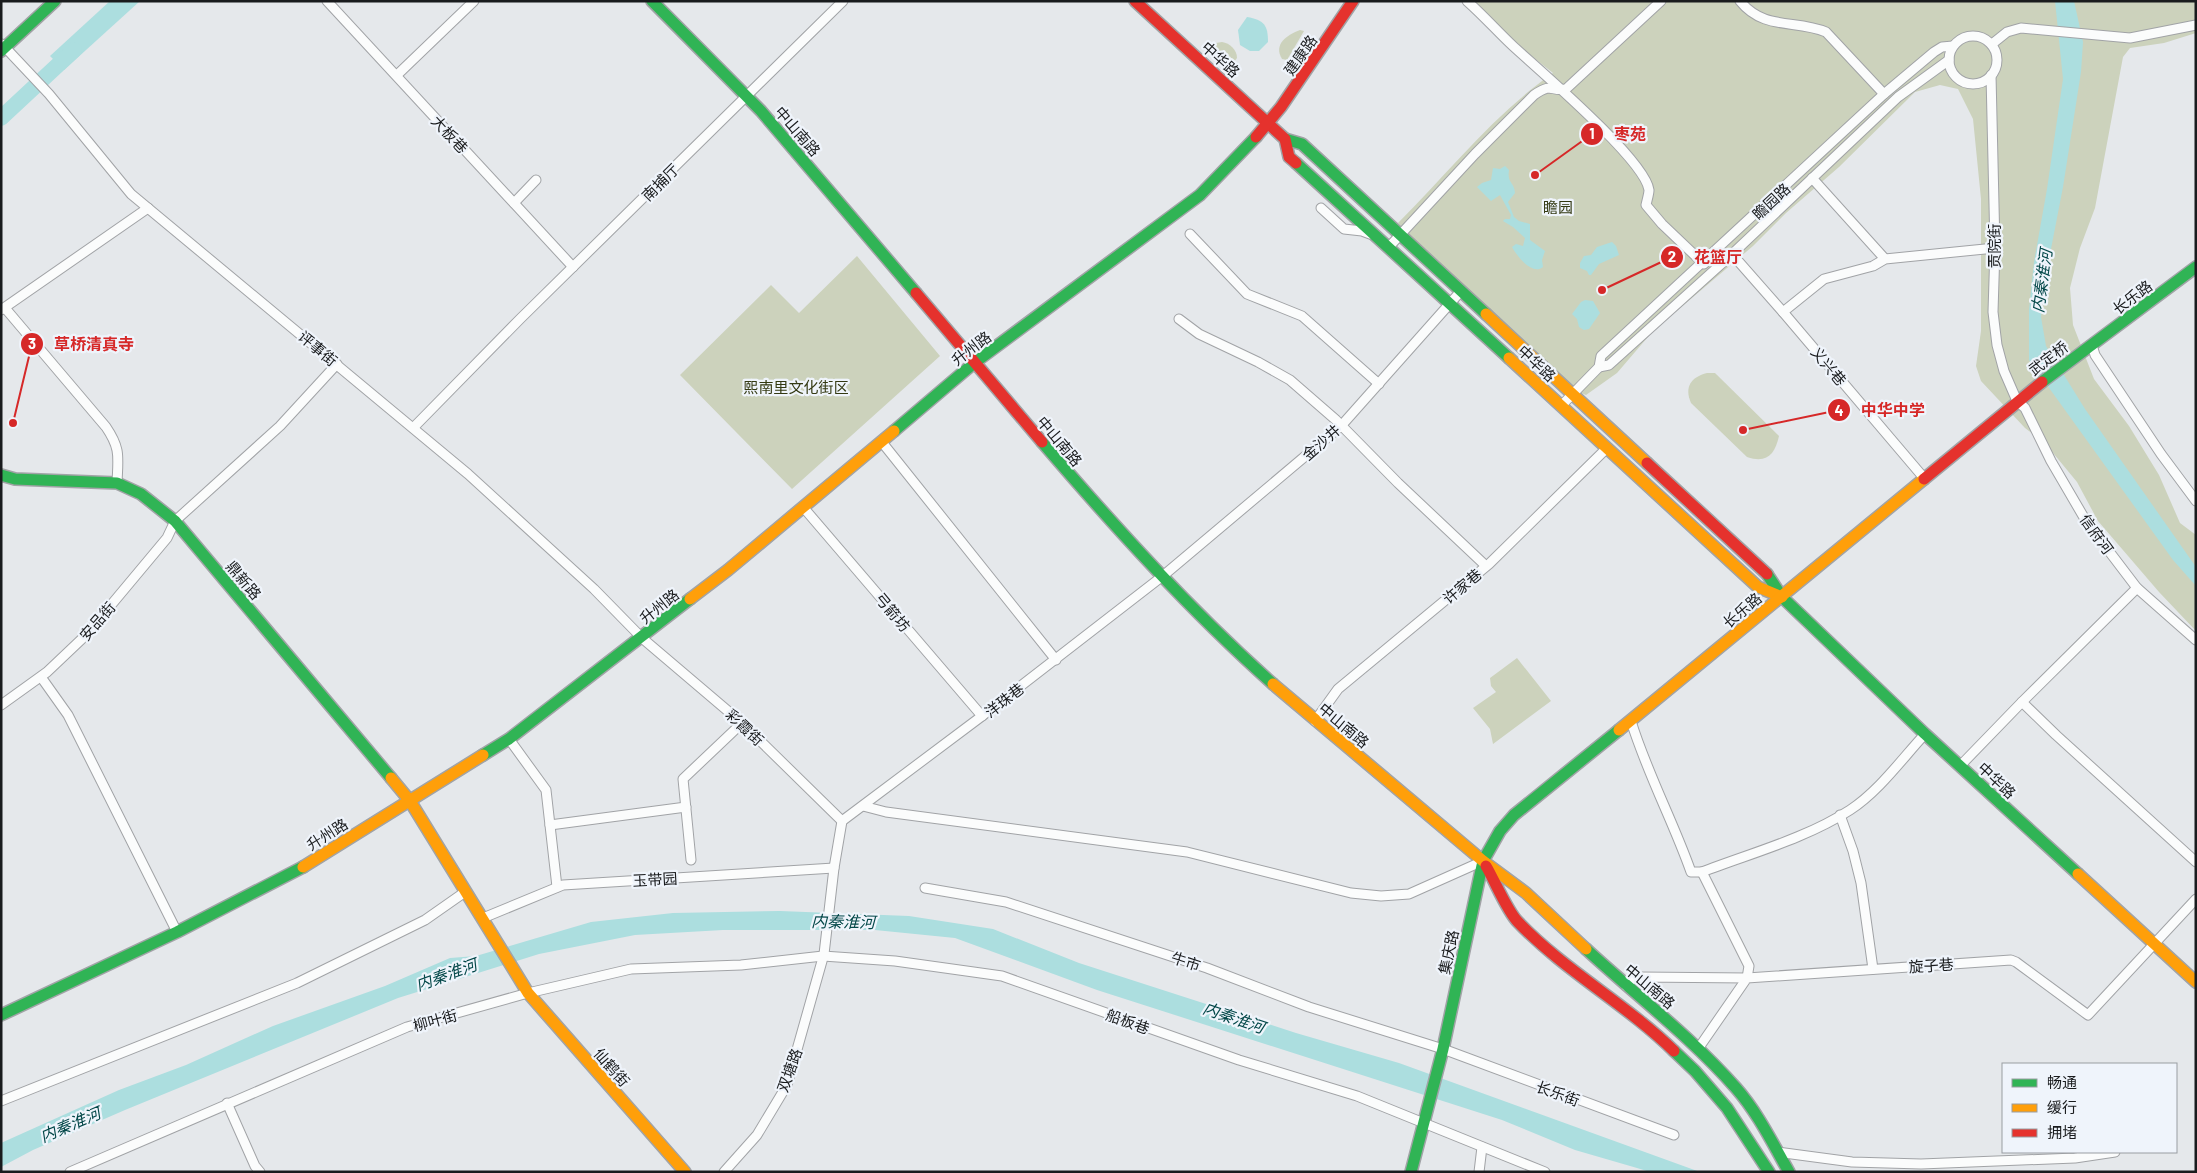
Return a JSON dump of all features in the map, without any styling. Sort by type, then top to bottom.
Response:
[{"type":"main road","points":[[3,47],[55,1]]},
{"type":"main road","name":"中山南路","points":[[652,1],[746,96],[810,168],[1105,516],[1245,659],[1315,721],[1483,861],[1526,893],[1626,986],[1672,1024],[1737,1089],[1759,1121],[1789,1172]]},
{"type":"main road","name":"中华路","points":[[1135,1],[1285,139],[1302,144],[1461,291],[1770,577],[1782,597],[1925,734],[2196,982]]},
{"type":"main road","name":"建康路","points":[[1268,123],[1336,30],[1353,1]]},
{"type":"main road","name":"升州路","points":[[1,1015],[177,932],[290,875],[509,739],[728,570],[974,363],[1200,195],[1268,123]]},
{"type":"main road","name":"中华路","points":[[1285,139],[1289,157],[1374,236],[1758,587],[1782,597]]},
{"type":"main road","name":"长乐路","points":[[2088,348],[2196,267]]},
{"type":"main road","name":"武定桥","points":[[2030,391],[2088,348]]},
{"type":"main road","name":"长乐路","points":[[1483,861],[1500,831],[1514,815],[1782,597],[1924,478],[2021,405],[2030,391]]},
{"type":"main road","name":"鼎新路","points":[[1,476],[15,480],[117,483],[131,487],[149,498],[175,521],[410,801]]},
{"type":"main road","points":[[410,801],[465,892],[483,918]]},
{"type":"main road","name":"中山南路","points":[[1483,861],[1517,921],[1585,980],[1658,1035],[1695,1070],[1727,1108],[1763,1160],[1769,1172]]},
{"type":"main road","name":"集庆路","points":[[1424,1122],[1443,1049],[1483,861]]},
{"type":"main road","name":"仙鹤街","points":[[483,918],[490,933],[528,993],[685,1172]]},
{"type":"main road","points":[[1411,1172],[1424,1122]]},
{"type":"street","name":"大板巷","points":[[327,1],[573,266]]},
{"type":"street","points":[[396,76],[474,1]]},
{"type":"street","name":"南捕厅","points":[[414,428],[573,266],[843,1]]},
{"type":"street","points":[[1467,1],[1573,99],[1626,154],[1643,177],[1649,190],[1646,204],[1662,224],[1704,264]]},
{"type":"street","points":[[1388,248],[1475,154],[1534,95],[1543,89],[1552,87],[1562,90],[1566,89],[1608,53],[1661,1]]},
{"type":"street","points":[[1740,1],[1748,11],[1768,20],[1789,25],[1815,27],[1826,32],[1884,94]]},
{"type":"street","points":[[1992,44],[2007,32],[2021,28],[2130,38],[2196,25]]},
{"type":"street","points":[[1972,35],[1986,39],[1992,44],[1997,60],[1991,75],[1977,83],[1961,80],[1950,68],[1949,60],[1953,46],[1958,40],[1972,35]]},
{"type":"street","name":"瞻园路","points":[[1561,406],[1599,367],[1602,356],[1704,264],[1884,94],[1934,52],[1953,46]]},
{"type":"street","name":"评事街","points":[[3,47],[30,72],[131,194],[414,428],[594,589],[642,638]]},
{"type":"street","name":"瞻园路","points":[[1599,367],[1609,365],[1730,256],[1898,96],[1949,60]]},
{"type":"street","name":"贡院街","points":[[1991,75],[1995,248],[1993,312],[1997,345],[2004,371],[2021,405]]},
{"type":"street","points":[[1812,178],[1885,259]]},
{"type":"street","points":[[514,203],[536,180]]},
{"type":"street","points":[[117,483],[118,457],[116,443],[106,427],[3,309],[148,208]]},
{"type":"street","points":[[1321,208],[1344,229],[1362,231],[1374,236]]},
{"type":"street","points":[[1190,234],[1247,294],[1302,316],[1379,384]]},
{"type":"street","points":[[1733,237],[1731,240],[1732,245],[1736,247],[1741,246]]},
{"type":"street","name":"义兴巷","points":[[1720,248],[1724,246],[1729,248],[1730,256],[1783,312],[1924,478]]},
{"type":"street","points":[[1783,312],[1824,279],[1873,266],[1885,259],[1995,248]]},
{"type":"street","name":"金沙井","points":[[1164,575],[1341,426],[1461,291]]},
{"type":"street","points":[[1179,319],[1199,334],[1258,362],[1290,380],[1341,426],[1486,566]]},
{"type":"street","points":[[2088,348],[2196,501]]},
{"type":"street","name":"安品街","points":[[1,705],[41,677],[86,635],[167,538],[175,521],[280,426],[337,364]]},
{"type":"street","name":"信府河","points":[[2021,405],[2086,521],[2138,588],[2196,640]]},
{"type":"street","points":[[881,441],[1056,660]]},
{"type":"street","name":"许家巷","points":[[1315,721],[1338,689],[1486,566],[1607,448]]},
{"type":"street","name":"弓箭坊","points":[[803,507],[982,716]]},
{"type":"street","name":"洋珠巷","points":[[842,821],[1056,660],[1164,575]]},
{"type":"street","points":[[1960,766],[2138,588]]},
{"type":"street","name":"彩霞街","points":[[642,638],[742,722],[842,821]]},
{"type":"street","points":[[41,677],[68,715],[177,932]]},
{"type":"street","points":[[2022,702],[2196,862]]},
{"type":"street","points":[[1631,721],[1641,755],[1677,832],[1691,872],[1702,872],[1762,852],[1850,810],[1875,789],[1925,734]]},
{"type":"street","points":[[691,860],[683,779],[742,722]]},
{"type":"street","points":[[509,739],[546,790],[557,887]]},
{"type":"street","points":[[863,806],[886,812],[1188,852],[1351,893],[1381,896],[1409,894],[1483,861]]},
{"type":"street","points":[[550,825],[686,807]]},
{"type":"street","points":[[1840,815],[1853,851],[1861,884],[1873,969]]},
{"type":"street","points":[[834,868],[842,821]]},
{"type":"street","name":"玉带园","points":[[483,918],[563,885],[834,868]]},
{"type":"street","name":"双塘路","points":[[724,1172],[757,1135],[786,1085],[824,955],[834,868]]},
{"type":"street","points":[[1698,1049],[1747,978],[1749,966],[1702,872]]},
{"type":"street","name":"牛市","points":[[925,888],[1006,902],[1207,968],[1309,1007],[1443,1049]]},
{"type":"street","points":[[1,1102],[297,982],[425,920],[465,892]]},
{"type":"street","points":[[2154,944],[2196,899]]},
{"type":"street","name":"旋子巷","points":[[1626,986],[1631,980],[1640,977],[1747,978],[2011,960],[2088,1015],[2154,944]]},
{"type":"street","name":"柳叶街","points":[[70,1172],[407,1027],[528,993],[631,970],[741,965],[824,955]]},
{"type":"street","name":"船板巷","points":[[824,955],[895,961],[1002,976],[1239,1060],[1357,1096],[1545,1172]]},
{"type":"street","name":"长乐街","points":[[1443,1049],[1674,1135]]},
{"type":"street","points":[[227,1103],[255,1166],[260,1172]]},
{"type":"street","points":[[1479,1172],[1482,1148]]},
{"type":"street","points":[[1777,1152],[1852,1162],[1921,1164],[2075,1158],[2108,1153]]},
{"type":"green space","name":"瞻园","points":[[1474,1],[2196,1],[2196,33],[2164,43],[2130,48],[2123,57],[2095,208],[2080,248],[2070,288],[2073,325],[2094,379],[2129,426],[2159,475],[2180,523],[2196,535],[2196,631],[2159,592],[2098,521],[2077,482],[2044,442],[2025,428],[1981,381],[1976,366],[1981,331],[1981,199],[1973,119],[1958,89],[1940,85],[1915,92],[1839,167],[1786,213],[1753,246],[1653,331],[1617,373],[1586,395],[1559,384],[1398,223],[1491,125],[1531,89],[1553,73],[1492,25]]},
{"type":"green space","points":[[1300,30],[1304,31],[1287,60],[1282,59],[1279,49],[1280,45],[1286,37]]},
{"type":"green space","points":[[1222,42],[1230,45],[1236,52],[1237,58],[1231,66],[1211,47],[1216,43]]},
{"type":"green space","name":"熙南里文化街区","points":[[857,256],[940,356],[792,489],[680,375],[771,285],[799,313]]},
{"type":"green space","points":[[1707,373],[1715,373],[1779,436],[1775,448],[1769,456],[1760,459],[1747,457],[1691,403],[1688,392],[1690,384],[1697,377]]},
{"type":"green space","points":[[1517,658],[1551,701],[1493,744],[1490,729],[1473,708],[1496,692],[1491,686],[1490,678]]},
{"type":"water","points":[[110,1],[140,1],[64,70],[50,56]]},
{"type":"water","name":"内秦淮河","points":[[2055,1],[2074,1],[2083,42],[2081,72],[2063,187],[2044,285],[2041,317],[2046,346],[2085,409],[2196,567],[2196,586],[2173,560],[2029,360],[2029,310],[2034,262],[2063,79]]},
{"type":"water","points":[[1247,17],[1261,22],[1266,27],[1268,42],[1259,51],[1250,51],[1240,45],[1238,30]]},
{"type":"water","points":[[1505,166],[1509,170],[1509,178],[1515,193],[1508,202],[1514,217],[1519,221],[1530,224],[1530,240],[1545,251],[1542,260],[1543,267],[1539,269],[1534,269],[1525,264],[1512,247],[1516,244],[1523,246],[1525,238],[1503,221],[1510,219],[1511,215],[1500,195],[1491,201],[1477,187],[1491,180],[1493,168],[1500,169]]},
{"type":"water","points":[[1612,242],[1616,246],[1619,255],[1599,264],[1591,275],[1580,268],[1580,263],[1584,256],[1591,255],[1597,247]]},
{"type":"water","points":[[1585,300],[1593,301],[1600,313],[1589,329],[1584,330],[1579,327],[1577,319],[1572,314],[1581,302]]},
{"type":"water","name":"内秦淮河","points":[[780,911],[909,916],[993,929],[1079,963],[1296,1033],[1399,1063],[1700,1172],[1650,1172],[1575,1150],[1502,1120],[1097,990],[955,938],[875,930],[723,930],[635,935],[539,954],[398,998],[125,1110],[33,1150],[1,1167],[1,1143],[119,1090],[186,1065],[273,1026],[385,986],[450,958],[476,956],[591,922],[673,913]]},
{"type":"waterway","points":[[1,118],[74,50]]},
{"type":"traffic: fast","points":[[1,51],[55,1]]},
{"type":"traffic: fast","points":[[652,1],[761,111],[916,293]]},
{"type":"traffic: fast","points":[[894,431],[974,363],[1200,195],[1256,137]]},
{"type":"traffic: fast","points":[[1285,139],[1302,144],[1486,314]]},
{"type":"traffic: fast","points":[[1296,163],[1509,358]]},
{"type":"traffic: fast","points":[[2042,382],[2196,267]]},
{"type":"traffic: fast","points":[[1042,442],[1153,567],[1212,627],[1273,684]]},
{"type":"traffic: fast","points":[[1,475],[15,479],[117,483],[141,494],[175,521],[391,778]]},
{"type":"traffic: fast","points":[[1767,574],[1782,597],[1925,734],[2078,874]]},
{"type":"traffic: fast","points":[[483,755],[509,739],[690,599]]},
{"type":"traffic: fast","points":[[1411,1172],[1443,1049],[1483,861],[1500,831],[1514,815],[1619,730]]},
{"type":"traffic: fast","points":[[1,1015],[177,932],[303,867]]},
{"type":"traffic: fast","points":[[1586,949],[1719,1069],[1744,1098],[1758,1118],[1789,1172]]},
{"type":"traffic: fast","points":[[1674,1051],[1695,1071],[1727,1108],[1769,1172]]},
{"type":"traffic: slow","points":[[1486,314],[1647,463]]},
{"type":"traffic: slow","points":[[1509,358],[1758,587],[1782,597]]},
{"type":"traffic: slow","points":[[690,599],[728,570],[894,431]]},
{"type":"traffic: slow","points":[[1619,730],[1924,479]]},
{"type":"traffic: slow","points":[[1273,684],[1483,861],[1526,893],[1586,949]]},
{"type":"traffic: slow","points":[[303,867],[483,755]]},
{"type":"traffic: slow","points":[[391,778],[410,801],[528,993],[685,1172]]},
{"type":"traffic: slow","points":[[2078,874],[2196,982]]},
{"type":"traffic: jam","points":[[1135,1],[1285,139],[1289,157],[1296,163]]},
{"type":"traffic: jam","points":[[1256,137],[1281,107],[1353,1]]},
{"type":"traffic: jam","points":[[916,293],[1042,442]]},
{"type":"traffic: jam","points":[[1924,479],[2042,382]]},
{"type":"traffic: jam","points":[[1647,463],[1767,574]]},
{"type":"traffic: jam","points":[[1486,866],[1514,917],[1536,940],[1636,1018],[1674,1051]]},
{"type":"place","name":"枣苑","points":[[1535,175]]},
{"type":"place","name":"花篮厅","points":[[1602,290]]},
{"type":"place","name":"草桥清真寺","points":[[13,423]]},
{"type":"place","name":"中华中学","points":[[1743,430]]}]
